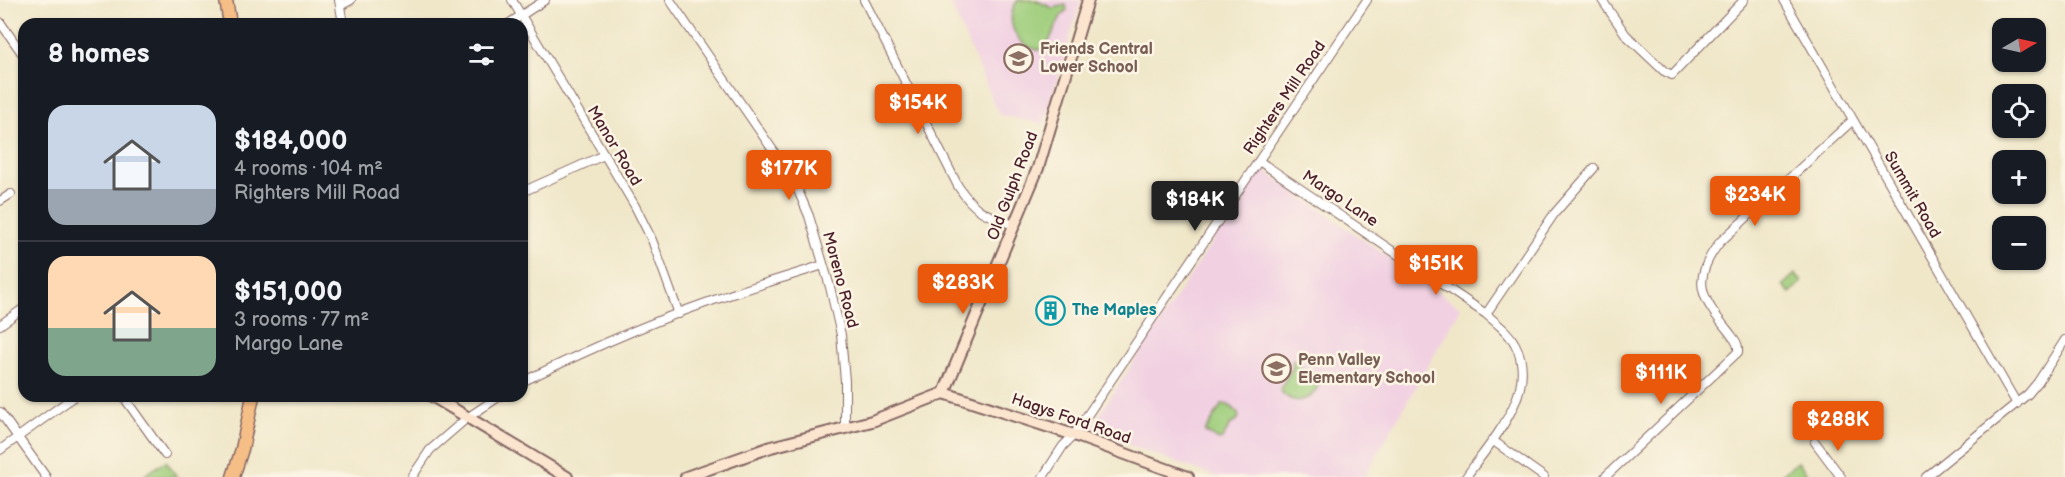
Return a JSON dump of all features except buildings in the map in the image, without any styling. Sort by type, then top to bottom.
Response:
[{"type":"main road","points":[[226,0],[229,18]]},
{"type":"main road","points":[[233,477],[242,449],[252,402]]},
{"type":"street","points":[[342,18],[339,3],[351,0]]},
{"type":"street","name":"Manor Road","points":[[512,0],[520,17]]},
{"type":"street","points":[[520,17],[545,0]]},
{"type":"street","name":"Moreno Road","points":[[670,0],[794,181],[809,216],[841,334],[845,381],[845,429]]},
{"type":"street","points":[[864,0],[958,186],[969,202],[979,211],[1014,225]]},
{"type":"street","name":"Old Gulph Road","points":[[944,393],[1038,168],[1089,0]]},
{"type":"street","name":"Righters Mill Road","points":[[1042,477],[1063,446],[1074,435],[1367,0]]},
{"type":"street","points":[[1602,0],[1626,35],[1664,71],[1672,75],[1743,0]]},
{"type":"street","name":"Summit Road","points":[[1784,0],[2018,404]]},
{"type":"street","points":[[0,22],[18,48]]},
{"type":"street","name":"Manor Road","points":[[528,30],[635,207],[652,240],[680,314]]},
{"type":"street","points":[[1605,477],[1736,355],[1737,342],[1711,310],[1703,291],[1701,273],[1709,256],[1720,242],[1853,120]]},
{"type":"street","points":[[528,189],[604,155]]},
{"type":"street","name":"Margo Lane","points":[[1259,161],[1486,314],[1515,344],[1521,363],[1521,380],[1517,398],[1466,477]]},
{"type":"street","points":[[1486,314],[1554,214],[1594,168]]},
{"type":"street","points":[[0,201],[10,194]]},
{"type":"street","points":[[528,379],[573,357],[734,293],[823,265]]},
{"type":"street","points":[[0,325],[18,312]]},
{"type":"street","points":[[1926,477],[2018,404],[2038,382],[2065,340]]},
{"type":"street","points":[[686,477],[771,447],[872,421],[944,393]]},
{"type":"street","name":"Hagys Ford Road","points":[[944,393],[1074,435],[1188,477]]},
{"type":"street","points":[[0,450],[67,402]]},
{"type":"street","points":[[127,402],[165,455]]},
{"type":"street","points":[[442,402],[567,477]]},
{"type":"street","points":[[412,477],[430,450],[467,418],[491,402]]},
{"type":"street","points":[[0,412],[46,477]]},
{"type":"street","points":[[1492,440],[1544,477]]},
{"type":"street","points":[[1815,442],[1841,477]]},
{"type":"shaded area","name":"Friends Central Lower School","points":[[949,0],[1081,0],[1044,124],[999,115]]},
{"type":"shaded area","name":"Penn Valley Elementary School","points":[[1261,168],[1461,308],[1364,477],[1217,477],[1089,430]]},
{"type":"green space","points":[[1018,0],[1035,0],[1053,8],[1066,5],[1067,10],[1061,16],[1045,50],[1027,46],[1015,34],[1011,17]]},
{"type":"green space","points":[[1795,274],[1802,282],[1790,293],[1783,285]]},
{"type":"green space","points":[[1295,359],[1298,360],[1299,366],[1319,380],[1313,393],[1302,400],[1290,399],[1280,389]]},
{"type":"green space","points":[[1222,404],[1233,408],[1239,417],[1219,440],[1205,432]]},
{"type":"green space","points":[[166,461],[177,477],[142,477]]},
{"type":"green space","points":[[1798,462],[1809,476],[1778,477]]},
{"type":"place","name":"Friends Central Lower School","points":[[1019,58]]},
{"type":"place","name":"The Maples","points":[[1051,310]]},
{"type":"place","name":"Penn Valley Elementary School","points":[[1277,369]]}]
